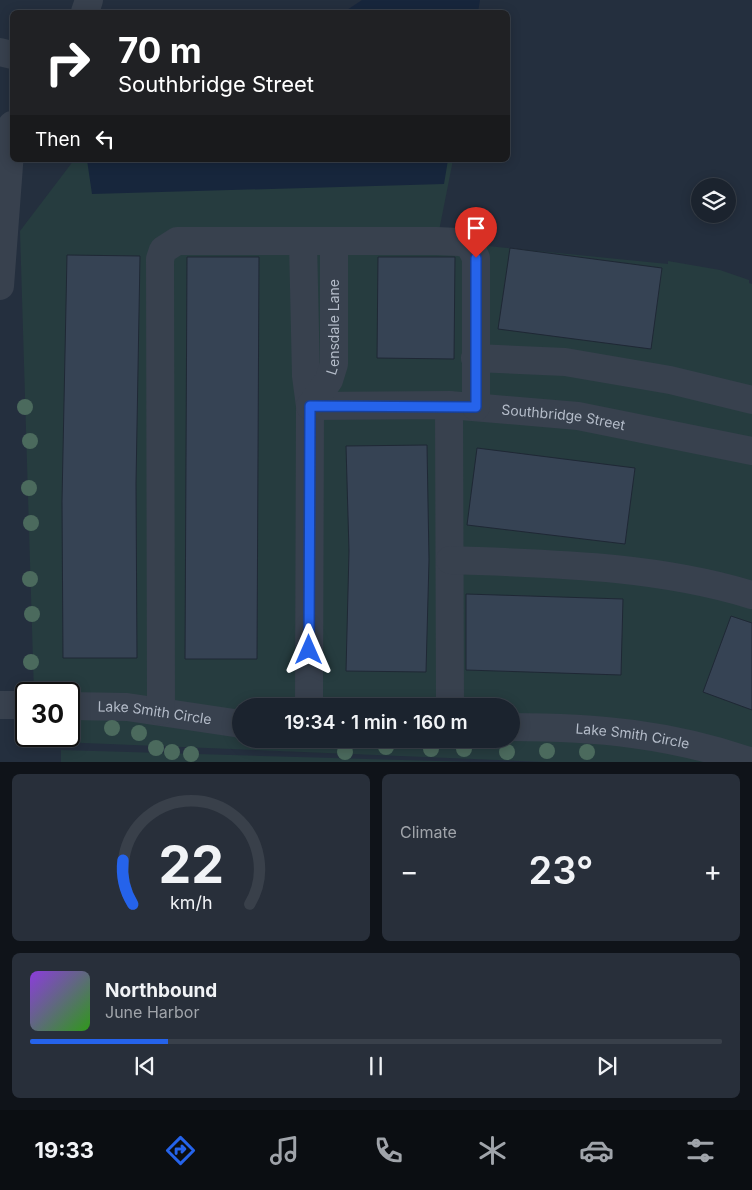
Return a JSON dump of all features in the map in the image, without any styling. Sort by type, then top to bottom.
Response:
[{"type":"street","points":[[0,286],[10,152]]},
{"type":"street","points":[[161,711],[160,259],[163,250],[178,242],[334,241],[459,242],[469,244],[476,258],[476,407]]},
{"type":"street","name":"Lensdale Lane","points":[[310,406],[328,380],[334,364],[334,241]]},
{"type":"street","name":"Lensdale Lane","points":[[303,242],[306,376],[310,406],[308,698]]},
{"type":"street","points":[[475,358],[565,362],[670,380],[752,400]]},
{"type":"street","points":[[448,405],[450,698]]},
{"type":"street","name":"Southbridge Street","points":[[310,406],[448,405],[578,416],[752,451]]},
{"type":"street","points":[[450,560],[589,565],[718,585],[752,595]]},
{"type":"street","points":[[0,705],[15,705]]},
{"type":"street","name":"Lake Smith Circle","points":[[80,706],[127,707],[232,723]]},
{"type":"street","name":"Lake Smith Circle","points":[[520,727],[576,727],[642,734],[710,748],[752,762]]},
{"type":"green space","points":[[72,162],[453,162],[437,241],[668,264],[668,261],[720,270],[749,280],[749,283],[752,284],[752,762],[545,762],[80,743],[80,682],[34,682],[20,231]]},
{"type":"green space","points":[[61,750],[472,762],[61,762]]},
{"type":"water","points":[[362,0],[480,0],[478,10],[347,10]]},
{"type":"water","points":[[87,162],[448,162],[444,184],[92,194]]},
{"type":"building","points":[[510,248],[662,268],[651,349],[498,329]]},
{"type":"building","points":[[67,255],[140,256],[136,483],[137,658],[63,658],[62,501]]},
{"type":"building","points":[[187,257],[259,257],[257,659],[185,659]]},
{"type":"building","points":[[378,257],[455,257],[454,359],[377,358]]},
{"type":"building","points":[[427,445],[429,560],[426,672],[346,671],[349,551],[346,446]]},
{"type":"building","points":[[477,448],[635,468],[625,544],[467,525]]},
{"type":"building","points":[[466,594],[623,599],[621,675],[466,670]]},
{"type":"building","points":[[731,616],[752,623],[752,710],[703,692]]},
{"type":"route","points":[[309,650],[310,406],[448,405],[476,407],[476,258]]}]
